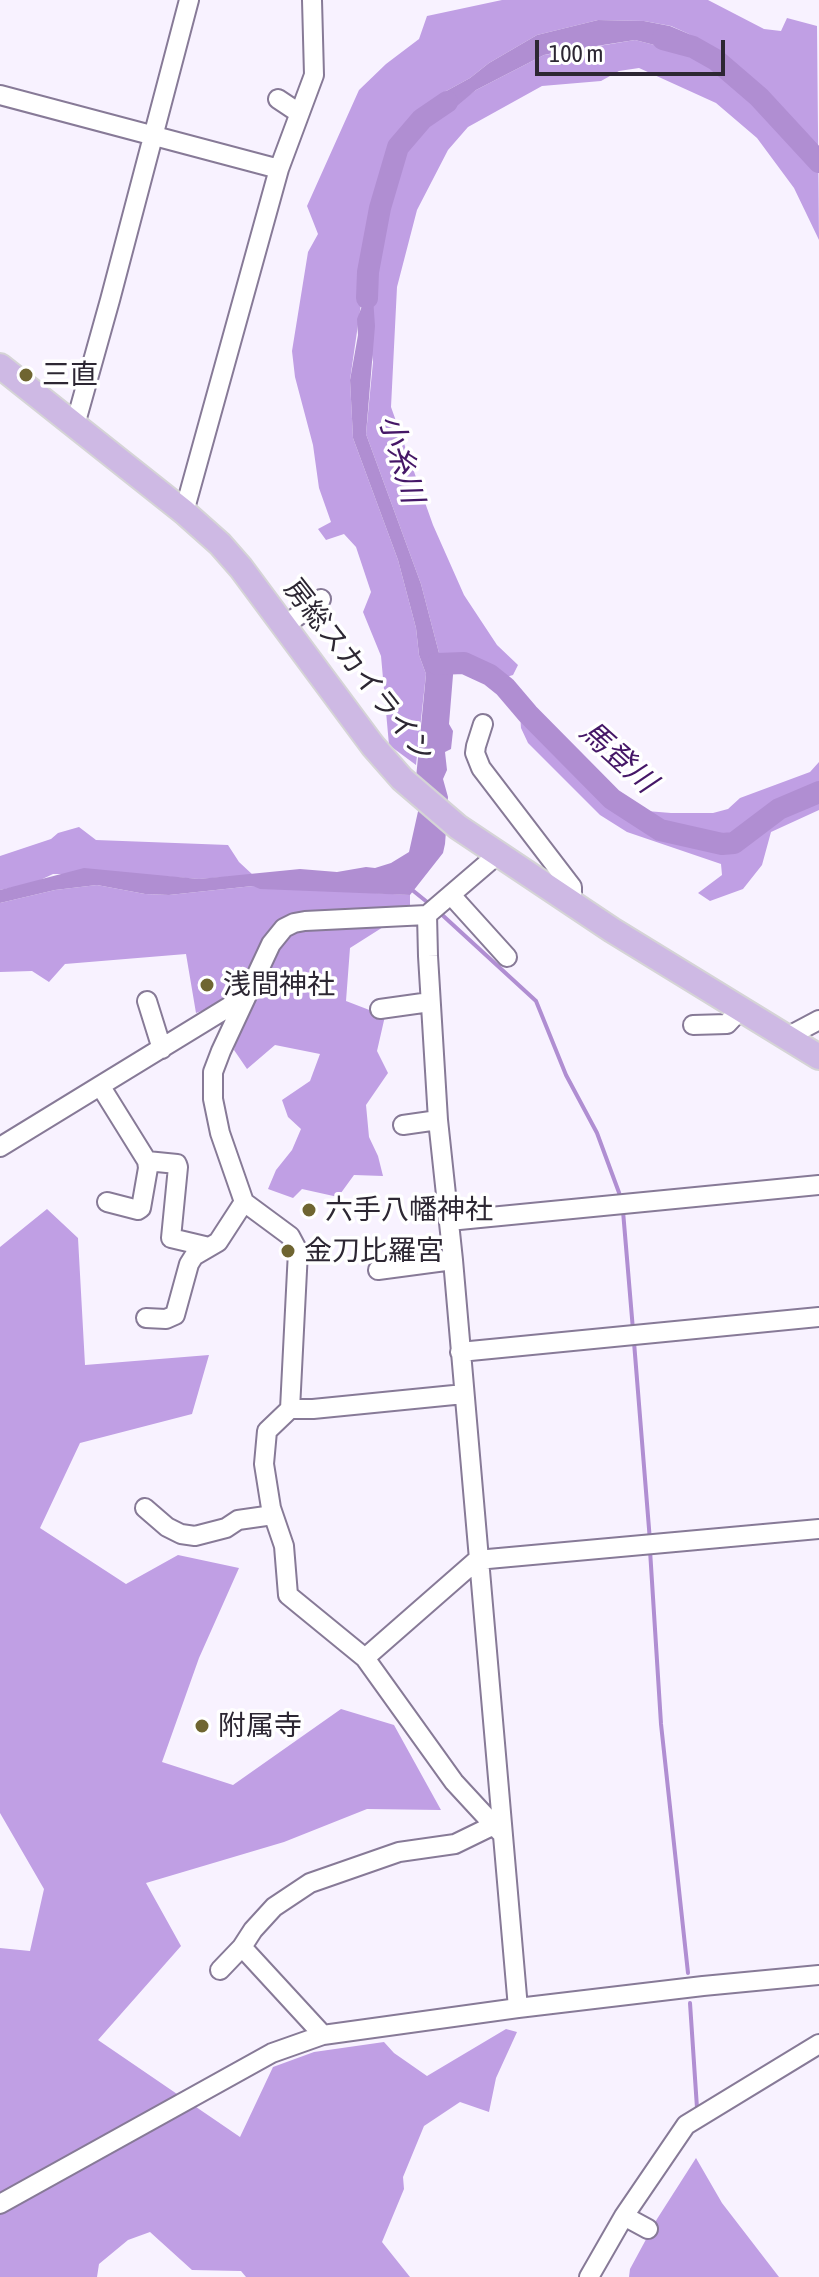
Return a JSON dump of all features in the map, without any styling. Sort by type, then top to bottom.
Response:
[{"type":"main road","name":"房総スカイライン","points":[[0,366],[220,544],[373,746],[402,779],[458,827],[567,902],[819,1057]]},
{"type":"street","points":[[75,425],[189,0]]},
{"type":"street","points":[[184,512],[279,169],[314,75],[312,0]]},
{"type":"street","points":[[0,95],[279,169]]},
{"type":"street","points":[[278,99],[299,113]]},
{"type":"street","points":[[284,626],[321,599]]},
{"type":"street","points":[[483,724],[476,746],[477,760],[572,887],[572,895],[567,902]]},
{"type":"street","points":[[290,1409],[296,1244],[290,1236],[244,1202],[220,1133],[213,1099],[213,1072],[243,1008],[245,997],[271,944],[284,928],[294,923],[429,914],[499,856],[535,839]]},
{"type":"street","points":[[449,896],[507,957]]},
{"type":"street","points":[[429,914],[430,1002],[438,1120],[453,1260],[498,1829],[518,2008]]},
{"type":"street","points":[[0,1147],[245,997]]},
{"type":"street","points":[[147,1001],[162,1049]]},
{"type":"street","points":[[380,1009],[430,1002]]},
{"type":"street","points":[[693,1025],[727,1024],[741,1009]]},
{"type":"street","points":[[787,1037],[819,1020]]},
{"type":"street","points":[[101,1087],[147,1161],[141,1208],[138,1210],[107,1202]]},
{"type":"street","points":[[403,1125],[438,1120]]},
{"type":"street","points":[[147,1161],[177,1164],[178,1167],[171,1238],[209,1247]]},
{"type":"street","points":[[449,1221],[819,1185]]},
{"type":"street","points":[[146,1318],[172,1318],[178,1308],[189,1264],[194,1256],[227,1232],[244,1202]]},
{"type":"street","points":[[378,1270],[453,1260]]},
{"type":"street","points":[[460,1352],[819,1317]]},
{"type":"street","points":[[464,1394],[290,1409],[267,1431],[264,1464],[273,1515],[284,1546],[288,1595],[365,1658],[454,1782],[498,1829]]},
{"type":"street","points":[[145,1508],[167,1527],[195,1536],[226,1528],[238,1520],[273,1515]]},
{"type":"street","points":[[365,1658],[477,1560],[819,1529]]},
{"type":"street","points":[[220,1970],[242,1947],[261,1919],[310,1883],[399,1852],[455,1844],[498,1829]]},
{"type":"street","points":[[242,1947],[323,2035]]},
{"type":"street","points":[[0,2204],[272,2053],[323,2035],[518,2008],[819,1975]]},
{"type":"street","points":[[589,2277],[624,2216],[686,2125],[819,2044]]},
{"type":"street","points":[[624,2216],[648,2229]]},
{"type":"shaded area","points":[[502,0],[708,0],[764,29],[781,31],[787,18],[817,26],[819,240],[794,188],[757,138],[716,103],[639,68],[619,71],[601,81],[542,86],[468,127],[448,150],[417,210],[397,287],[391,407],[433,525],[464,595],[497,645],[518,665],[513,675],[503,678],[486,662],[453,662],[439,653],[421,584],[366,434],[373,362],[363,290],[350,380],[353,438],[398,560],[426,674],[416,765],[389,745],[381,656],[363,612],[371,592],[356,547],[344,534],[326,540],[318,529],[331,522],[319,488],[313,445],[295,377],[292,351],[308,252],[318,234],[307,206],[359,90],[419,39],[427,16]],"holes":[[[598,20],[644,21],[671,26],[689,34],[692,46],[670,49],[635,40],[544,55],[476,90],[443,114],[429,117],[428,107],[439,95],[537,35]]]},
{"type":"shaded area","points":[[598,20],[644,21],[670,26],[689,34],[693,47],[670,49],[635,40],[544,55],[476,90],[452,110],[425,120],[421,116],[439,95],[537,35]]},
{"type":"shaded area","points":[[371,269],[375,326],[366,434],[421,584],[439,653],[454,663],[449,724],[453,731],[451,749],[445,752],[447,770],[443,779],[448,797],[447,807],[416,778],[426,674],[398,560],[353,438],[350,380],[358,335],[357,319],[367,270]]},
{"type":"shaded area","points":[[520,714],[574,774],[622,809],[713,813],[728,809],[740,798],[810,772],[819,762],[819,810],[771,832],[762,865],[743,889],[710,901],[698,893],[722,875],[721,864],[627,832],[600,815],[528,743],[521,728]]},
{"type":"shaded area","points":[[419,807],[446,831],[445,844],[443,853],[410,895],[260,889],[253,886],[169,895],[97,885],[55,890],[0,903],[0,890],[84,868],[199,879],[300,869],[337,872],[375,868],[409,852]]},
{"type":"shaded area","points":[[79,827],[96,840],[228,845],[239,862],[253,875],[199,879],[132,874],[53,874],[34,883],[0,890],[0,856]]},
{"type":"shaded area","points":[[97,885],[169,895],[253,886],[410,895],[410,910],[350,948],[346,1001],[385,1016],[377,1051],[388,1073],[366,1105],[369,1137],[383,1176],[354,1175],[338,1197],[302,1189],[293,1198],[268,1189],[301,1129],[288,1117],[282,1100],[310,1081],[320,1054],[275,1045],[247,1069],[234,1050],[247,994],[196,1013],[186,954],[65,964],[49,982],[32,971],[0,972],[0,903],[55,890]]},
{"type":"shaded area","points":[[47,1209],[78,1238],[85,1365],[209,1355],[192,1414],[80,1443],[40,1528],[126,1584],[178,1555],[239,1568],[199,1658],[162,1762],[233,1785],[341,1709],[394,1725],[441,1810],[367,1809],[284,1842],[146,1883],[181,1946],[98,2040],[240,2137],[273,2067],[314,2052],[384,2042],[394,2053],[427,2076],[506,2029],[517,2032],[496,2078],[489,2112],[460,2102],[424,2126],[403,2177],[404,2189],[382,2242],[410,2277],[246,2277],[241,2271],[192,2270],[150,2232],[128,2240],[99,2264],[97,2277],[0,2277],[0,1948],[30,1951],[44,1889],[0,1813],[0,1247]]},
{"type":"shaded area","points":[[696,2158],[722,2203],[779,2277],[629,2277],[630,2269],[657,2219]]},
{"type":"waterway","name":"小糸川","points":[[663,39],[693,47],[716,60],[759,97],[819,162]]},
{"type":"waterway","name":"小糸川","points":[[367,298],[368,272],[380,208],[398,147],[422,119],[447,102]]},
{"type":"waterway","name":"馬登川","points":[[437,664],[464,663],[490,675],[612,799],[660,830],[722,844],[734,843],[779,809],[819,792]]},
{"type":"waterway","points":[[411,889],[432,906]]},
{"type":"waterway","points":[[439,912],[536,1001],[566,1075],[597,1133],[621,1198]]},
{"type":"waterway","points":[[623,1211],[633,1330]]},
{"type":"waterway","points":[[634,1342],[650,1541]]},
{"type":"waterway","points":[[650,1550],[661,1724],[688,1973]]},
{"type":"waterway","points":[[690,2003],[697,2108]]},
{"type":"place","name":"三直","points":[[26,375]]},
{"type":"place","name":"浅間神社","points":[[207,985]]},
{"type":"place","name":"六手八幡神社","points":[[309,1210]]},
{"type":"place","name":"金刀比羅宮","points":[[288,1251]]},
{"type":"place","name":"附属寺","points":[[202,1726]]}]
